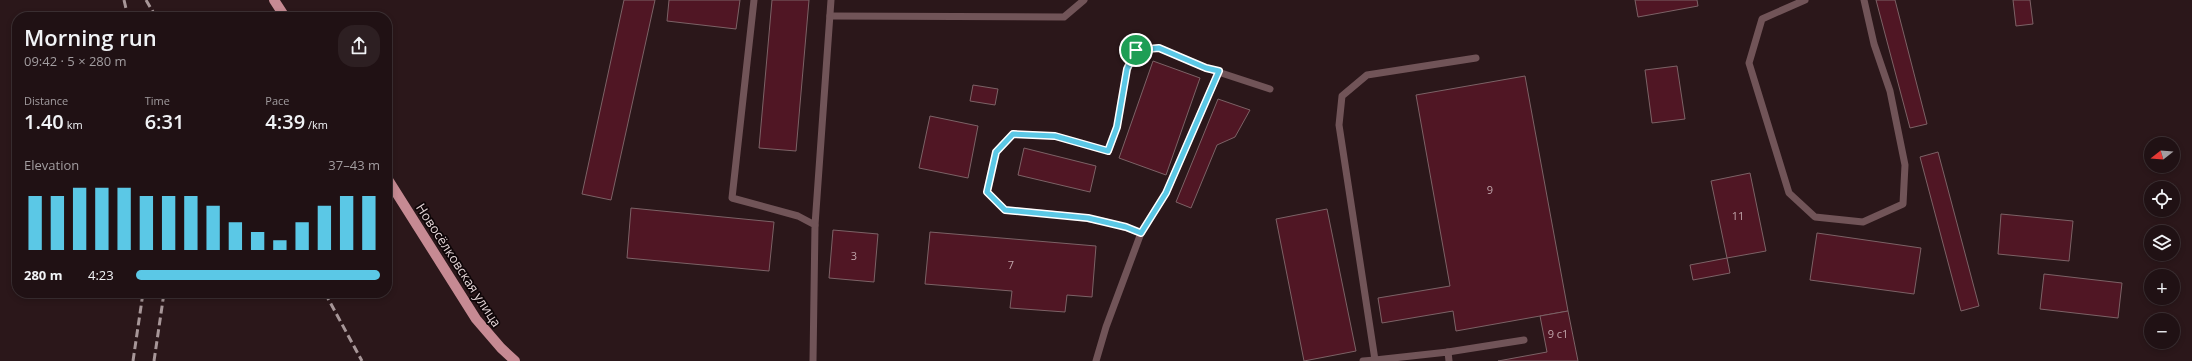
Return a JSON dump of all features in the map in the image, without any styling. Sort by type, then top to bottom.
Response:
[{"type":"main road","points":[[274,0],[282,12]]},
{"type":"main road","name":"Новосёлковская улица","points":[[392,186],[476,319],[501,348],[515,361]]},
{"type":"lane","points":[[754,0],[732,198],[798,216],[816,225]]},
{"type":"lane","points":[[813,361],[816,225],[831,0]]},
{"type":"lane","points":[[830,16],[1064,17],[1084,0]]},
{"type":"lane","points":[[1805,0],[1762,19],[1749,63],[1789,192],[1815,217],[1863,222],[1903,204],[1906,165],[1890,91],[1874,44],[1864,0]]},
{"type":"lane","points":[[1141,233],[1126,227],[1088,218],[1005,210],[987,192],[996,152],[1013,134],[1055,136],[1108,151],[1117,127],[1127,69],[1136,50],[1159,48],[1206,68],[1219,71],[1270,89]]},
{"type":"lane","points":[[1375,360],[1339,126],[1342,96],[1367,75],[1476,58]]},
{"type":"lane","points":[[1096,361],[1106,327],[1141,233],[1166,193],[1219,71]]},
{"type":"lane","points":[[1363,361],[1448,352],[1524,340]]},
{"type":"lane","points":[[1448,352],[1449,361]]},
{"type":"building","points":[[624,0],[655,0],[611,200],[582,194]]},
{"type":"building","points":[[669,0],[740,0],[736,29],[667,21]]},
{"type":"building","points":[[772,0],[809,0],[796,151],[759,148]]},
{"type":"building","points":[[1635,0],[1697,0],[1698,6],[1638,17]]},
{"type":"building","points":[[1876,0],[1895,0],[1927,124],[1910,128]]},
{"type":"building","points":[[2013,0],[2030,0],[2033,24],[2016,26]]},
{"type":"building","points":[[1153,61],[1200,78],[1166,175],[1119,158]]},
{"type":"building","points":[[1677,66],[1685,119],[1652,123],[1645,70]]},
{"type":"building","points":[[1525,76],[1568,311],[1456,331],[1453,311],[1382,323],[1378,298],[1450,286],[1416,95]]},
{"type":"building","points":[[973,85],[998,89],[995,105],[970,101]]},
{"type":"building","points":[[1218,99],[1250,110],[1235,137],[1217,145],[1191,208],[1176,202]]},
{"type":"building","points":[[930,116],[978,126],[968,178],[919,168]]},
{"type":"building","points":[[1024,148],[1096,166],[1090,192],[1018,175]]},
{"type":"building","points":[[1938,152],[1979,306],[1961,311],[1920,157]]},
{"type":"building","points":[[1750,173],[1766,251],[1727,258],[1711,181]]},
{"type":"building","points":[[631,208],[774,222],[769,271],[627,258]]},
{"type":"building","points":[[1327,209],[1356,351],[1304,361],[1276,219]]},
{"type":"building","points":[[2001,214],[2073,221],[2069,261],[1998,254]]},
{"type":"building","points":[[833,230],[878,234],[874,282],[829,278]]},
{"type":"building","points":[[930,232],[1096,246],[1092,297],[1067,295],[1065,312],[1010,308],[1012,291],[925,284]]},
{"type":"building","points":[[1817,233],[1921,248],[1914,294],[1810,280]]},
{"type":"building","points":[[1727,258],[1730,273],[1693,280],[1690,265]]},
{"type":"building","points":[[2044,274],[2122,283],[2118,318],[2040,309]]},
{"type":"building","points":[[1568,311],[1578,361],[1498,361],[1547,352],[1540,316]]},
{"type":"railway","points":[[124,0],[127,12]]},
{"type":"railway","points":[[146,0],[153,12]]},
{"type":"railway","points":[[133,361],[142,298]]},
{"type":"railway","points":[[154,361],[163,298]]},
{"type":"railway","points":[[328,298],[362,361]]},
{"type":"route","points":[[1159,48],[1206,68],[1219,71],[1166,193],[1141,233],[1126,227],[1088,218],[1005,210],[987,192],[996,152],[1013,134],[1055,136],[1108,151],[1117,127],[1127,69],[1136,50],[1159,48]]}]
